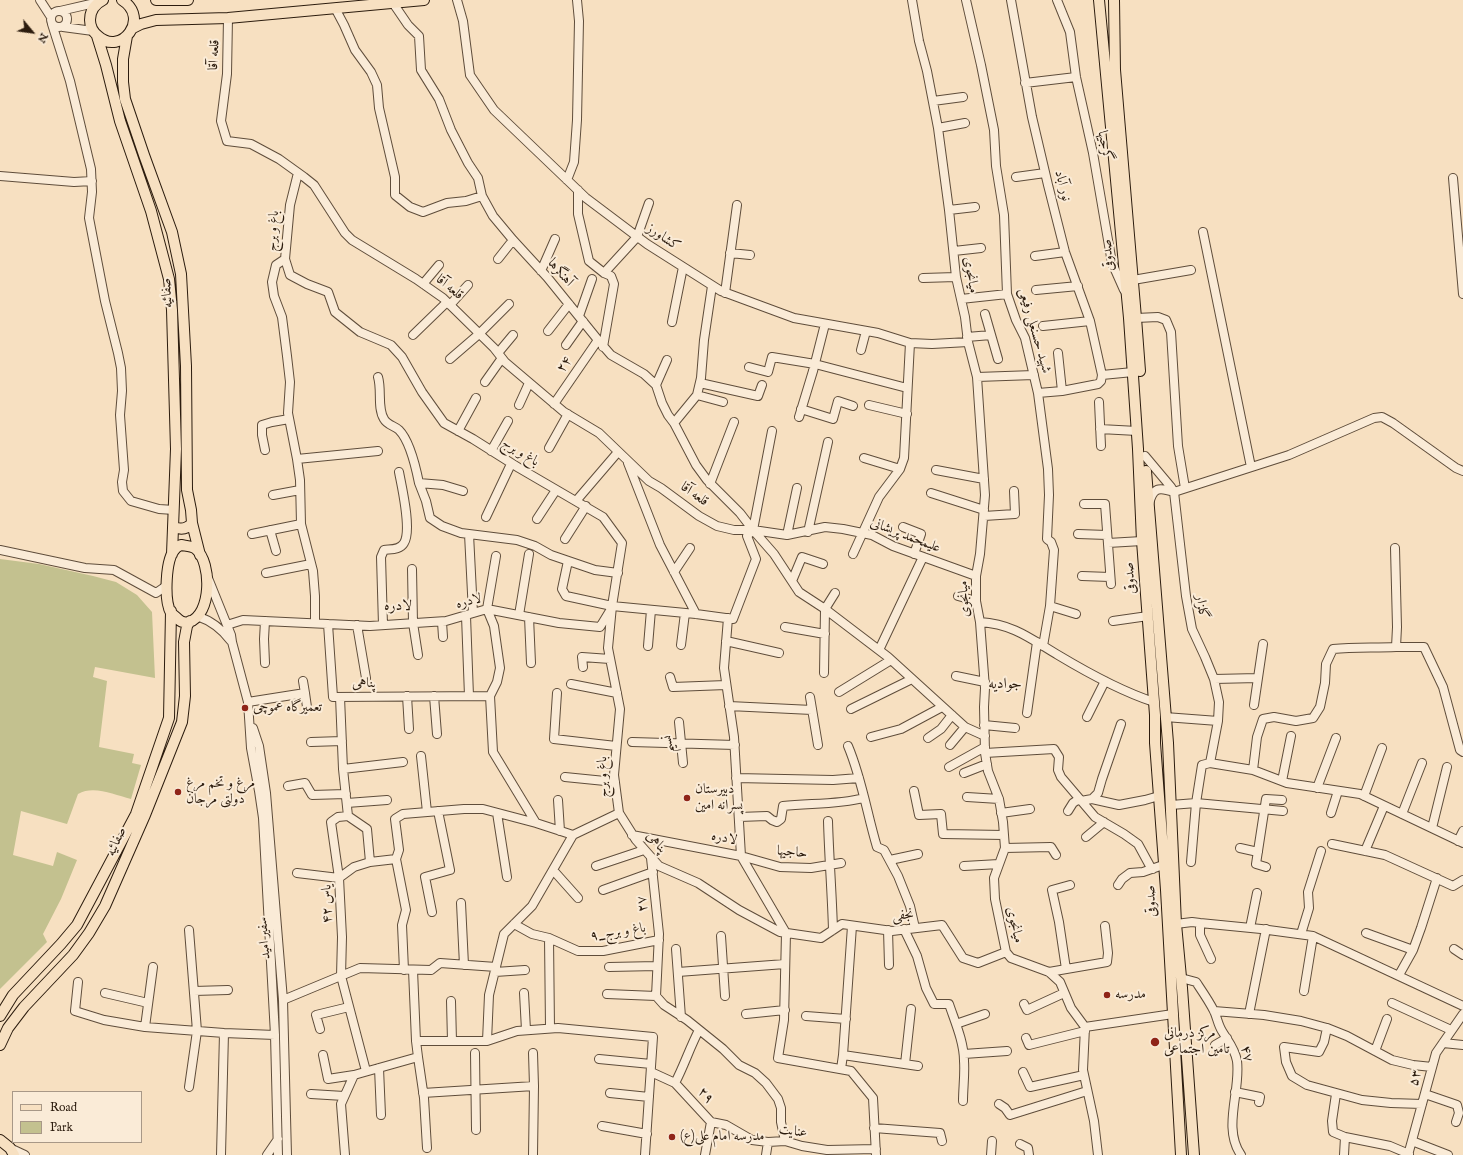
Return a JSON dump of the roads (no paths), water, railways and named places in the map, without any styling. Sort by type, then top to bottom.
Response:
[{"type":"main road","name":"صفائیه","points":[[0,1045],[8,1028],[24,1007],[73,955],[89,933],[104,906],[144,815],[182,722],[185,696],[184,642],[187,626],[202,608],[206,597],[207,576],[192,523],[187,482],[186,366],[181,274],[172,232],[125,98],[123,59],[134,19],[133,12],[129,5],[122,0]]},
{"type":"main road","points":[[156,0],[188,0]]},
{"type":"main road","points":[[310,10],[313,5],[313,0]]},
{"type":"main road","points":[[95,33],[106,41],[112,42],[119,41],[141,24],[156,20],[228,18],[310,10],[323,4],[335,8],[424,0]]},
{"type":"main road","name":"صدوقی","points":[[1099,0],[1127,296],[1148,616],[1159,703],[1165,717],[1171,805],[1176,924],[1194,1155]]},
{"type":"main road","name":"صدوقی","points":[[1114,0],[1115,70],[1136,318],[1149,507],[1159,703],[1155,716],[1155,743],[1163,866],[1166,890],[1181,1155]]},
{"type":"main road","name":"صفائیه","points":[[0,1016],[13,995],[77,925],[136,814],[169,718],[170,611],[166,586],[172,554],[174,527],[176,449],[172,310],[169,280],[151,211],[120,121],[106,66],[90,20],[91,13],[101,1]]},
{"type":"main road","points":[[133,158],[144,155]]},
{"type":"main road","points":[[174,366],[186,366]]},
{"type":"main road","points":[[174,527],[182,529],[189,527],[192,523]]},
{"type":"main road","points":[[172,554],[175,549],[181,545],[195,549],[200,555]]},
{"type":"main road","points":[[170,611],[181,621],[188,622],[194,619]]},
{"type":"main road","points":[[1155,716],[1165,717]]},
{"type":"main road","points":[[1179,1119],[1192,1119]]},
{"type":"main road","points":[[0,1134],[12,1151]]},
{"type":"main road","points":[[0,1140],[4,1142],[12,1151]]},
{"type":"street","points":[[40,0],[58,28],[63,27],[95,33]]},
{"type":"street","name":"کشاورز","points":[[457,0],[464,21],[470,75],[494,110],[578,190],[637,237],[683,268],[725,293],[794,318],[878,333],[910,343],[932,344],[991,336]]},
{"type":"street","points":[[567,180],[574,162],[577,120],[579,21],[577,0]]},
{"type":"street","name":"میانجوی","points":[[912,0],[919,41],[927,71],[938,128],[956,277],[965,317],[967,340],[977,377],[984,479],[984,513],[976,576],[976,601],[980,622],[985,682],[985,750],[988,771],[998,799],[1001,813],[1005,848],[994,878],[995,899],[1006,952],[1011,958],[1049,972],[1060,982],[1071,1008],[1085,1029]]},
{"type":"street","name":"شهید حسنعلی رفیعی","points":[[966,0],[994,130],[996,166],[1004,215],[1007,294],[1016,320],[1025,338],[1034,375],[1038,393],[1048,469],[1049,495],[1047,539],[1051,542],[1054,550],[1050,606],[1040,644],[1027,713]]},
{"type":"street","name":"نور آباد","points":[[1011,0],[1025,83],[1045,173],[1065,252],[1090,321],[1102,375]]},
{"type":"street","name":"گرجیها","points":[[1058,0],[1070,32],[1076,77],[1093,153],[1112,263],[1127,296]]},
{"type":"street","points":[[101,1],[59,11],[54,13],[52,20],[70,81],[91,169],[92,192],[89,218],[105,301],[121,368],[122,391],[120,415],[124,470],[122,482],[123,491],[130,501],[159,509],[174,510]]},
{"type":"street","name":"آهنگرها","points":[[393,3],[408,25],[419,36],[421,70],[440,99],[454,136],[468,164],[478,178],[482,196],[493,216],[569,304],[603,347],[611,355],[644,374],[656,385]]},
{"type":"street","points":[[335,8],[355,50],[371,72],[377,85],[379,108],[395,177],[395,195],[410,207],[423,212],[447,203],[466,201],[482,196]]},
{"type":"street","points":[[59,11],[65,14],[67,19],[63,27]]},
{"type":"street","name":"قلعه آقا","points":[[228,18],[227,74],[221,121],[227,141],[251,144],[266,151],[314,185],[345,233],[352,240],[423,284],[449,303],[529,383],[554,404],[599,433],[618,452],[627,458],[649,481],[699,516],[717,526],[734,530],[753,530]]},
{"type":"street","points":[[1025,83],[1076,77]]},
{"type":"street","points":[[933,100],[963,97]]},
{"type":"street","points":[[938,128],[965,124]]},
{"type":"street","name":"باغ و برج","points":[[298,173],[290,205],[285,259],[290,275],[307,284],[328,292],[335,312],[360,332],[391,345],[402,357],[422,392],[444,423],[511,464],[604,517],[622,543],[612,606],[608,648],[620,709],[616,746],[615,782],[619,813]]},
{"type":"street","points":[[1016,176],[1045,173]]},
{"type":"street","points":[[0,176],[74,182],[92,181]]},
{"type":"street","points":[[1453,178],[1463,294]]},
{"type":"street","points":[[578,190],[578,214],[589,261],[604,273],[611,276],[614,284],[603,347]]},
{"type":"street","points":[[604,273],[637,237],[649,203]]},
{"type":"street","points":[[725,293],[737,205]]},
{"type":"street","points":[[949,210],[975,207]]},
{"type":"street","points":[[1203,232],[1251,467]]},
{"type":"street","points":[[540,270],[555,239]]},
{"type":"street","points":[[498,259],[513,240]]},
{"type":"street","points":[[954,251],[981,248]]},
{"type":"street","points":[[1035,256],[1065,252]]},
{"type":"street","points":[[730,253],[750,256]]},
{"type":"street","points":[[285,259],[276,265],[272,282],[274,296],[282,317],[287,356],[290,382],[288,413],[298,459],[301,524],[311,564],[315,596],[315,623]]},
{"type":"street","points":[[423,284],[439,265]]},
{"type":"street","points":[[672,322],[683,268]]},
{"type":"street","points":[[1133,280],[1191,270]]},
{"type":"street","points":[[923,278],[956,277]]},
{"type":"street","points":[[566,345],[581,319],[592,279]]},
{"type":"street","points":[[413,335],[468,285]]},
{"type":"street","points":[[674,423],[697,395],[700,383],[704,340],[712,286]]},
{"type":"street","points":[[1036,290],[1078,286]]},
{"type":"street","points":[[961,299],[1007,294]]},
{"type":"street","points":[[450,359],[479,334],[509,304]]},
{"type":"street","points":[[548,331],[569,304]]},
{"type":"street","points":[[985,314],[998,359]]},
{"type":"street","points":[[1136,318],[1158,317],[1166,320],[1171,332],[1178,446],[1185,488]]},
{"type":"street","points":[[1042,326],[1090,321]]},
{"type":"street","points":[[825,324],[800,413],[832,419],[838,402],[853,406]]},
{"type":"street","points":[[861,350],[866,331]]},
{"type":"street","points":[[485,382],[513,335]]},
{"type":"street","name":"۲۴","points":[[554,404],[598,340]]},
{"type":"street","points":[[853,554],[879,498],[900,468],[904,458],[910,343]]},
{"type":"street","points":[[1058,353],[1062,391]]},
{"type":"street","points":[[749,367],[768,372],[772,357],[815,364],[907,388]]},
{"type":"street","points":[[667,360],[656,385],[662,403],[696,465],[710,484],[740,513],[774,554],[799,592],[825,609],[879,650],[965,727],[985,736]]},
{"type":"street","points":[[1038,393],[1062,391],[1098,384],[1101,381],[1102,375],[1133,372]]},
{"type":"street","points":[[977,377],[1034,375]]},
{"type":"street","points":[[378,376],[380,385],[380,408],[384,420],[400,431],[405,439],[416,468],[430,518],[442,526],[461,533],[517,540],[535,546],[551,555],[595,570],[618,573]]},
{"type":"street","points":[[519,405],[529,383]]},
{"type":"street","points":[[700,383],[758,396],[762,385]]},
{"type":"street","points":[[697,395],[722,402]]},
{"type":"street","points":[[458,431],[476,398]]},
{"type":"street","points":[[1099,402],[1101,446]]},
{"type":"street","points":[[869,405],[907,414]]},
{"type":"street","points":[[549,448],[568,414]]},
{"type":"street","points":[[1149,507],[1151,497],[1155,491],[1163,489],[1174,492],[1289,455],[1374,418],[1382,417],[1393,423],[1456,468],[1463,470]]},
{"type":"street","points":[[265,450],[262,425],[289,419]]},
{"type":"street","points":[[491,451],[508,421]]},
{"type":"street","points":[[710,484],[734,422]]},
{"type":"street","points":[[1100,429],[1137,431]]},
{"type":"street","points":[[568,561],[562,589],[566,596],[612,606],[733,619],[756,559],[748,536],[753,530],[772,431]]},
{"type":"street","points":[[808,532],[828,442]]},
{"type":"street","points":[[298,459],[378,451]]},
{"type":"street","points":[[576,501],[618,452]]},
{"type":"street","points":[[1145,456],[1174,492]]},
{"type":"street","points":[[627,458],[660,545],[696,614]]},
{"type":"street","points":[[864,458],[900,468]]},
{"type":"street","points":[[486,517],[511,464]]},
{"type":"street","points":[[936,470],[984,479]]},
{"type":"street","points":[[383,625],[381,557],[384,550],[398,549],[404,543],[407,529],[406,510],[399,472]]},
{"type":"street","points":[[419,483],[443,485],[463,491]]},
{"type":"street","points":[[788,535],[797,488]]},
{"type":"street","points":[[273,495],[300,490]]},
{"type":"street","points":[[537,519],[556,490]]},
{"type":"street","points":[[931,493],[984,513],[1015,514],[1014,491]]},
{"type":"street","name":"گلزار","points":[[1174,492],[1186,596],[1192,629],[1214,679],[1219,702],[1218,721],[1210,763]]},
{"type":"street","points":[[1082,576],[1110,581],[1106,504],[1084,504]]},
{"type":"street","points":[[565,539],[586,506]]},
{"type":"street","points":[[252,534],[301,524]]},
{"type":"street","name":"علیمحمد پریشانی","points":[[753,530],[788,535],[808,532],[825,527],[872,535],[893,546],[976,576]]},
{"type":"street","points":[[903,527],[921,534],[914,554]]},
{"type":"street","points":[[270,530],[276,551]]},
{"type":"street","points":[[469,534],[469,696]]},
{"type":"street","points":[[1078,534],[1108,539],[1142,541]]},
{"type":"street","points":[[674,572],[690,548]]},
{"type":"street","points":[[1395,548],[1398,626],[1396,647]]},
{"type":"street","points":[[0,550],[85,568],[114,570],[156,593],[166,586]]},
{"type":"street","points":[[519,615],[529,554]]},
{"type":"street","points":[[496,556],[487,609],[494,626],[500,668],[497,682],[490,696],[493,752],[536,823]]},
{"type":"street","points":[[792,581],[802,557],[823,564]]},
{"type":"street","points":[[879,650],[923,557]]},
{"type":"street","points":[[266,573],[311,564]]},
{"type":"street","points":[[412,569],[413,623],[418,655]]},
{"type":"street","name":"سفیر امید","points":[[207,576],[231,635],[248,702],[251,748],[259,791],[262,818],[281,1135],[287,1155]]},
{"type":"street","points":[[824,673],[825,609],[835,593]]},
{"type":"street","points":[[958,596],[976,601]]},
{"type":"street","name":"لادره","points":[[227,625],[243,620],[357,625],[442,622],[487,609],[559,623],[600,627],[612,606]]},
{"type":"street","points":[[1050,606],[1076,614]]},
{"type":"street","points":[[648,646],[651,610]]},
{"type":"street","points":[[681,645],[685,613]]},
{"type":"street","points":[[1113,621],[1148,616]]},
{"type":"street","points":[[529,617],[531,663]]},
{"type":"street","points":[[194,619],[204,618],[222,630],[232,642]]},
{"type":"street","name":"لادره","points":[[632,835],[741,856],[735,745],[724,668],[728,618]]},
{"type":"street","points":[[265,621],[265,663]]},
{"type":"street","points":[[442,622],[443,637]]},
{"type":"street","points":[[980,622],[994,623],[1005,626],[1105,681],[1136,696],[1159,703]]},
{"type":"street","points":[[328,624],[333,697],[340,697],[343,769],[348,816]]},
{"type":"street","points":[[357,625],[366,678]]},
{"type":"street","points":[[785,627],[825,634]]},
{"type":"street","points":[[726,641],[779,653]]},
{"type":"street","points":[[1254,705],[1263,644]]},
{"type":"street","points":[[1253,770],[1257,737],[1263,719],[1274,718],[1296,721],[1313,718],[1320,706],[1326,664],[1333,649],[1357,647],[1424,647],[1443,687],[1460,750],[1463,752]]},
{"type":"street","points":[[583,667],[582,657],[610,659]]},
{"type":"street","points":[[839,692],[891,660]]},
{"type":"street","points":[[956,676],[985,682]]},
{"type":"street","points":[[670,677],[673,686],[726,685]]},
{"type":"street","points":[[1214,679],[1258,678]]},
{"type":"street","points":[[851,709],[912,679]]},
{"type":"street","points":[[303,681],[307,707]]},
{"type":"street","points":[[1087,717],[1105,681]]},
{"type":"street","points":[[571,684],[617,693]]},
{"type":"street","points":[[248,702],[305,693]]},
{"type":"street","points":[[557,693],[554,739],[616,746]]},
{"type":"street","points":[[407,696],[408,729]]},
{"type":"street","points":[[434,696],[437,734]]},
{"type":"street","name":"پناهی","points":[[340,697],[490,696]]},
{"type":"street","points":[[810,697],[818,745]]},
{"type":"street","points":[[729,706],[812,710]]},
{"type":"street","points":[[871,737],[901,729],[942,706]]},
{"type":"street","points":[[928,738],[941,728],[952,715]]},
{"type":"street","points":[[1165,717],[1218,721]]},
{"type":"street","name":"سفیر امید","points":[[250,721],[259,746],[266,793],[283,1000],[281,1135],[278,1155]]},
{"type":"street","name":"نسیم","points":[[679,722],[683,763]]},
{"type":"street","points":[[1092,799],[1098,793],[1120,724]]},
{"type":"street","points":[[984,725],[1015,728]]},
{"type":"street","points":[[950,745],[965,727]]},
{"type":"street","points":[[1282,781],[1291,736]]},
{"type":"street","points":[[1317,788],[1336,738]]},
{"type":"street","points":[[311,742],[342,741]]},
{"type":"street","points":[[632,742],[735,745]]},
{"type":"street","points":[[848,746],[859,778],[877,847],[884,850],[898,876],[910,906],[915,928]]},
{"type":"street","points":[[1364,796],[1382,748]]},
{"type":"street","points":[[949,767],[985,750],[1054,749],[1060,757],[1058,770],[1061,777],[1080,800],[1095,817],[1138,844],[1150,866],[1153,868]]},
{"type":"street","points":[[421,756],[427,812]]},
{"type":"street","points":[[343,769],[403,762]]},
{"type":"street","points":[[1191,862],[1196,803],[1202,765],[1210,763],[1253,770],[1282,781],[1360,794],[1461,842],[1463,831]]},
{"type":"street","points":[[1402,814],[1422,763]]},
{"type":"street","points":[[964,773],[987,764]]},
{"type":"street","points":[[1432,828],[1448,767]]},
{"type":"street","points":[[565,777],[615,782]]},
{"type":"street","points":[[736,778],[833,780],[859,778]]},
{"type":"street","points":[[288,786],[305,783],[312,795],[346,794]]},
{"type":"street","points":[[914,791],[918,815],[941,814],[943,834],[1004,835]]},
{"type":"street","points":[[1331,813],[1338,791]]},
{"type":"street","points":[[1068,811],[1073,802],[1080,800],[1092,799],[1119,804],[1159,796]]},
{"type":"street","points":[[738,816],[767,816],[777,822],[781,818],[783,806],[829,804],[849,802],[864,798]]},
{"type":"street","points":[[967,798],[998,799]]},
{"type":"street","points":[[1266,867],[1256,864],[1266,799],[1282,800]]},
{"type":"street","points":[[347,803],[387,800]]},
{"type":"street","points":[[558,800],[560,831]]},
{"type":"street","points":[[1171,805],[1196,803],[1282,811]]},
{"type":"street","points":[[1365,851],[1384,806]]},
{"type":"street","points":[[404,970],[402,925],[406,910],[396,859],[399,850],[395,819],[402,814],[438,811],[483,810],[536,823],[573,835]]},
{"type":"street","points":[[1001,813],[1030,810]]},
{"type":"street","points":[[432,912],[425,877],[450,870],[438,811]]},
{"type":"street","points":[[497,813],[507,877]]},
{"type":"street","points":[[487,1041],[489,995],[504,934],[532,906],[573,835],[619,813]]},
{"type":"street","name":"پناهی","points":[[619,813],[632,835],[659,866],[698,883],[739,910],[780,932],[786,933]]},
{"type":"street","points":[[297,873],[339,878],[331,822],[338,818],[348,816],[367,829],[370,862],[396,859]]},
{"type":"street","points":[[828,821],[833,930]]},
{"type":"street","points":[[1086,836],[1104,822]]},
{"type":"street","points":[[1332,844],[1385,855],[1453,886],[1463,880]]},
{"type":"street","points":[[1005,848],[1051,847],[1056,855]]},
{"type":"street","points":[[1240,848],[1258,852]]},
{"type":"street","points":[[596,866],[644,850]]},
{"type":"street","points":[[1301,934],[1309,908],[1308,892],[1321,851]]},
{"type":"street","points":[[890,860],[918,854]]},
{"type":"street","points":[[741,856],[786,933],[785,1010],[778,1058],[851,1071],[873,1098],[876,1152]]},
{"type":"street","name":"حاجیها","points":[[741,856],[780,867],[811,868],[841,863]]},
{"type":"street","name":"۲۷","points":[[651,858],[659,940],[656,996]]},
{"type":"street","name":"یاس ۴۲","points":[[366,1071],[341,976],[342,937],[339,878],[354,867],[370,862]]},
{"type":"street","points":[[964,866],[999,864]]},
{"type":"street","points":[[1118,885],[1122,879],[1130,873],[1143,872],[1163,866]]},
{"type":"street","points":[[553,870],[578,898]]},
{"type":"street","points":[[603,890],[653,872]]},
{"type":"street","points":[[1399,975],[1413,950],[1437,878]]},
{"type":"street","points":[[1066,969],[1059,922],[1052,890],[1070,885]]},
{"type":"street","points":[[1250,928],[1257,894]]},
{"type":"street","points":[[461,903],[464,965]]},
{"type":"street","points":[[1176,924],[1200,923],[1266,929],[1313,936],[1463,1006]]},
{"type":"street","points":[[1200,923],[1200,936],[1210,959]]},
{"type":"street","name":"۹_باغ و برج","points":[[514,924],[532,934],[549,938],[578,951],[603,951],[659,940]]},
{"type":"street","name":"نجفی","points":[[786,933],[821,938],[842,924],[888,930],[942,925],[963,958],[978,963],[1006,952]]},
{"type":"street","points":[[841,1069],[852,926]]},
{"type":"street","points":[[1049,972],[1106,962],[1108,953],[1105,926]]},
{"type":"street","points":[[904,929],[917,956],[926,988],[934,1004],[949,1004],[956,1024],[964,1054],[963,1101]]},
{"type":"street","points":[[1249,1014],[1266,929]]},
{"type":"street","points":[[189,930],[197,1031],[189,1087]]},
{"type":"street","points":[[888,930],[889,965]]},
{"type":"street","points":[[1366,933],[1413,950]]},
{"type":"street","points":[[721,936],[725,996]]},
{"type":"street","points":[[1304,991],[1313,936]]},
{"type":"street","points":[[549,938],[550,1028]]},
{"type":"street","points":[[676,949],[681,1016]]},
{"type":"street","points":[[1454,949],[1463,954]]},
{"type":"street","points":[[283,1000],[360,968],[431,970],[440,963],[495,970],[525,970]]},
{"type":"street","points":[[678,972],[785,964]]},
{"type":"street","points":[[609,967],[658,966]]},
{"type":"street","points":[[145,1028],[153,967]]},
{"type":"street","points":[[413,970],[416,1041],[423,1093],[427,1148]]},
{"type":"street","name":"۴۷","points":[[1181,978],[1196,982],[1214,1011],[1222,1031],[1232,1045],[1237,1061],[1233,1102],[1233,1125],[1235,1147],[1240,1155]]},
{"type":"street","points":[[78,982],[74,1011],[104,1020],[145,1028],[275,1035]]},
{"type":"street","points":[[194,991],[228,990]]},
{"type":"street","points":[[105,993],[148,1003]]},
{"type":"street","points":[[524,993],[526,1030]]},
{"type":"street","points":[[1024,1004],[1027,1010],[1064,993]]},
{"type":"street","points":[[607,994],[656,996],[664,1005],[681,1016],[723,1049],[739,1065],[755,1073],[766,1083],[778,1099],[781,1108],[781,1122],[785,1141]]},
{"type":"street","points":[[451,1002],[452,1041]]},
{"type":"street","points":[[1392,1003],[1451,1030]]},
{"type":"street","points":[[320,1029],[316,1015],[349,1007]]},
{"type":"street","points":[[905,1064],[911,1009]]},
{"type":"street","points":[[746,1014],[785,1010]]},
{"type":"street","points":[[1214,1011],[1264,1015],[1301,1021],[1327,1028],[1346,1036],[1392,1060],[1413,1065],[1432,1067]]},
{"type":"street","points":[[956,1024],[985,1014]]},
{"type":"street","points":[[1026,1038],[1029,1045],[1085,1029],[1173,1014]]},
{"type":"street","name":"۵۳","points":[[1408,1154],[1436,1052],[1463,1014]]},
{"type":"street","points":[[806,1016],[846,1019]]},
{"type":"street","points":[[1375,1051],[1387,1019]]},
{"type":"street","points":[[416,1041],[487,1041],[517,1031],[550,1028],[653,1037],[645,1155]]},
{"type":"street","points":[[1327,1028],[1324,1042],[1319,1052],[1284,1047],[1286,1062],[1292,1076],[1307,1085],[1362,1100],[1422,1104]]},
{"type":"street","points":[[1085,1029],[1083,1070],[1094,1121],[1098,1155]]},
{"type":"street","points":[[675,1083],[685,1064],[692,1043],[699,1030]]},
{"type":"street","points":[[221,1155],[224,1033]]},
{"type":"street","points":[[1215,1045],[1227,1038]]},
{"type":"street","points":[[1443,1043],[1463,1045]]},
{"type":"street","points":[[964,1054],[1007,1051]]},
{"type":"street","points":[[533,1052],[533,1155]]},
{"type":"street","points":[[475,1053],[476,1130]]},
{"type":"street","points":[[323,1055],[328,1079],[354,1075],[418,1057]]},
{"type":"street","points":[[843,1055],[918,1066]]},
{"type":"street","name":"۲۹","points":[[599,1059],[651,1068],[675,1083],[711,1122],[705,1155]]},
{"type":"street","points":[[379,1068],[382,1115]]},
{"type":"street","points":[[1023,1072],[1030,1087],[1084,1075]]},
{"type":"street","points":[[346,1155],[341,1104],[354,1075]]},
{"type":"street","points":[[423,1093],[534,1086]]},
{"type":"street","points":[[999,1104],[1005,1108],[1010,1115],[1087,1091]]},
{"type":"street","points":[[1235,1092],[1260,1097],[1259,1102]]},
{"type":"street","points":[[610,1093],[649,1097]]},
{"type":"street","points":[[311,1094],[344,1096]]},
{"type":"street","points":[[1336,1094],[1332,1121],[1333,1132],[1344,1137],[1390,1146],[1408,1154]]},
{"type":"street","points":[[1425,1094],[1457,1105],[1459,1113],[1456,1122]]},
{"type":"street","name":"عنایت","points":[[711,1122],[726,1125],[752,1140],[768,1142],[785,1141],[802,1146],[827,1150],[876,1152]]},
{"type":"street","points":[[602,1126],[647,1134]]},
{"type":"street","points":[[874,1128],[940,1134],[942,1141]]},
{"type":"street","points":[[267,1155],[281,1135]]},
{"type":"street","points":[[1344,1137],[1344,1155]]},
{"type":"street","points":[[991,1155],[992,1141]]},
{"type":"street","points":[[1412,1141],[1448,1155]]},
{"type":"street","points":[[766,1155],[768,1142]]},
{"type":"street","points":[[1020,1144],[1028,1148],[1029,1155]]},
{"type":"street","points":[[12,1151],[25,1155]]},
{"type":"place","name":"تعمیرگاه عموچی","points":[[245,708]]},
{"type":"place","name":"مرغ و تخم مرغ دولتی مرجان","points":[[178,792]]},
{"type":"place","name":"دبیرستان پسرانه امین","points":[[687,798]]},
{"type":"place","name":"مدرسه","points":[[1107,995]]},
{"type":"place","name":"مرکز درمانی تامین اجتماعی","points":[[1155,1042]]},
{"type":"place","name":"مدرسه امام علی(ع)","points":[[672,1137]]},
{"type":"district","name":"لادره","points":[[398,607]]},
{"type":"district","name":"جوادیه","points":[[1005,685]]}]
